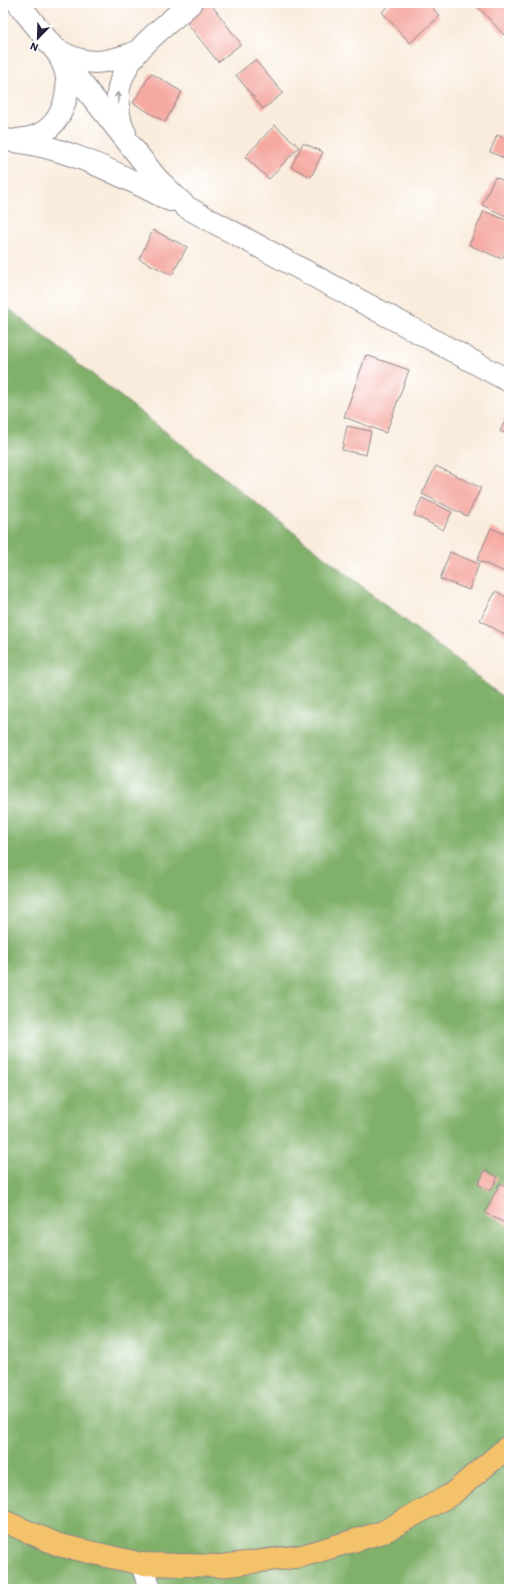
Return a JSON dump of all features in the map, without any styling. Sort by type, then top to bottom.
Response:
[{"type":"main road","points":[[3,1521],[59,1545],[142,1564],[220,1566],[302,1556],[383,1532],[452,1494],[509,1446]]},
{"type":"street","points":[[18,3],[157,179],[186,207]]},
{"type":"street","points":[[133,147],[122,127],[117,93],[120,78],[137,52],[191,3]]},
{"type":"street","points":[[54,49],[70,58],[86,62],[102,62],[137,52]]},
{"type":"street","points":[[8,141],[36,136],[54,123],[64,105],[68,82],[65,68],[54,49]]},
{"type":"street","points":[[8,141],[59,151],[106,168],[186,207],[509,381]]},
{"type":"street","points":[[142,1564],[150,1589]]},
{"type":"green space","points":[[3,304],[509,702],[509,1589],[3,1589]]},
{"type":"building","points":[[203,3],[210,3],[241,44],[218,62],[183,18]]},
{"type":"building","points":[[392,3],[428,3],[440,16],[410,43],[382,12]]},
{"type":"building","points":[[474,3],[509,3],[509,30],[504,35]]},
{"type":"building","points":[[255,60],[283,93],[263,109],[236,75]]},
{"type":"building","points":[[151,73],[182,92],[165,122],[133,103]]},
{"type":"building","points":[[275,125],[299,147],[269,179],[245,157]]},
{"type":"building","points":[[497,135],[509,140],[509,160],[490,152]]},
{"type":"building","points":[[303,143],[323,152],[311,177],[291,167]]},
{"type":"building","points":[[495,177],[509,183],[508,217],[482,205]]},
{"type":"building","points":[[484,211],[509,221],[509,243],[502,259],[469,245]]},
{"type":"building","points":[[153,230],[187,247],[172,275],[139,259]]},
{"type":"building","points":[[366,355],[409,370],[386,433],[344,417]]},
{"type":"building","points":[[509,413],[509,435],[500,431]]},
{"type":"building","points":[[347,426],[371,431],[366,455],[342,450]]},
{"type":"building","points":[[436,466],[481,488],[467,516],[422,494]]},
{"type":"building","points":[[422,498],[452,512],[443,530],[414,515]]},
{"type":"building","points":[[491,528],[509,536],[509,574],[477,560]]},
{"type":"building","points":[[450,552],[479,564],[469,590],[440,579]]},
{"type":"building","points":[[496,591],[509,599],[509,637],[480,620]]},
{"type":"building","points":[[485,1170],[498,1177],[490,1191],[478,1184]]},
{"type":"building","points":[[500,1183],[509,1188],[509,1225],[485,1213]]}]
